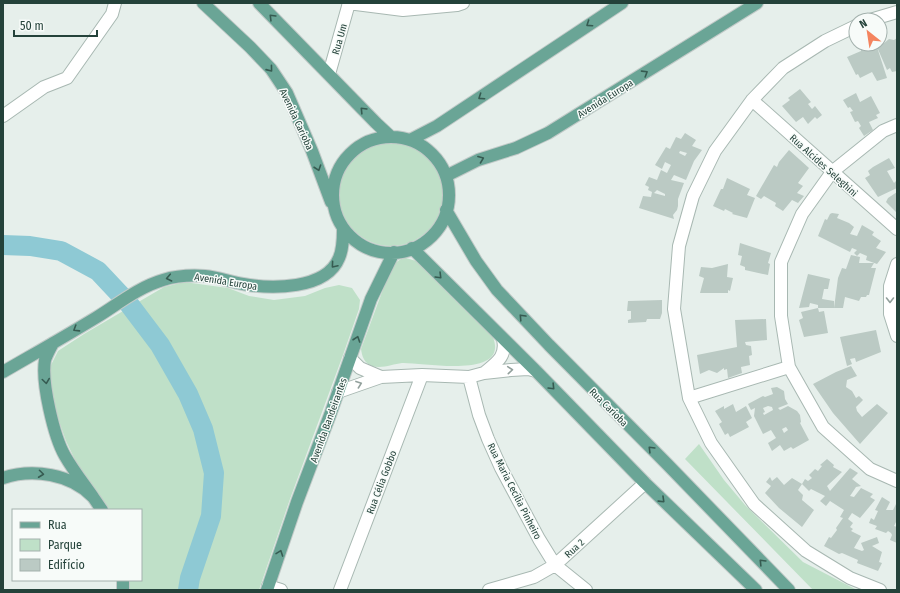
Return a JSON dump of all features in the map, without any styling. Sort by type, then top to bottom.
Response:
[{"type":"main road","name":"Avenida Carioba","points":[[203,3],[271,69],[287,93],[312,151],[336,214]]},
{"type":"main road","points":[[259,3],[376,123],[392,137]]},
{"type":"main road","points":[[410,140],[437,126],[622,3]]},
{"type":"main road","name":"Avenida Europa","points":[[446,176],[478,160],[516,148],[548,133],[757,3]]},
{"type":"main road","points":[[392,137],[410,140],[425,148],[438,160],[446,176],[448,193],[446,210],[439,226],[427,239],[412,248],[394,252],[379,251],[365,247],[353,239],[343,229],[336,214],[332,196],[335,178],[344,161],[356,148],[373,139],[392,137]]},
{"type":"main road","name":"Rua Carioba","points":[[446,210],[476,261],[497,290],[549,346],[789,590]]},
{"type":"main road","name":"Avenida Europa","points":[[3,372],[53,344],[135,293],[149,285],[163,280],[178,277],[205,276],[261,287],[297,285],[312,281],[324,275],[338,260],[342,248],[343,229]]},
{"type":"main road","points":[[412,248],[536,371],[645,483],[756,590]]},
{"type":"main road","name":"Avenida Bandeirantes","points":[[268,588],[297,502],[371,299],[394,252]]},
{"type":"main road","points":[[53,344],[45,361],[44,373],[54,430],[65,456],[101,509]]},
{"type":"main road","points":[[3,478],[32,473],[59,477],[74,483],[93,497]]},
{"type":"street","points":[[3,116],[44,87],[67,78],[112,14],[115,3]]},
{"type":"street","points":[[349,3],[403,10],[457,5],[463,3]]},
{"type":"street","name":"Rua Um","points":[[329,74],[349,3]]},
{"type":"street","points":[[848,30],[825,41],[783,68],[752,100],[715,150],[693,196],[679,246],[674,309],[689,398],[711,442],[754,504],[806,551],[850,578],[880,590]]},
{"type":"street","name":"Rua Alcides Seleghini","points":[[752,100],[897,229]]},
{"type":"street","points":[[897,125],[883,131],[832,172],[802,214],[781,262],[781,316],[789,367],[823,427],[870,469],[897,481]]},
{"type":"street","points":[[897,264],[890,286],[890,314],[897,336]]},
{"type":"street","points":[[484,373],[500,360],[505,346],[503,339]]},
{"type":"street","points":[[350,358],[360,368],[381,377]]},
{"type":"street","points":[[689,398],[789,367]]},
{"type":"street","points":[[338,392],[381,377],[422,375],[469,377],[484,373],[528,369],[536,371]]},
{"type":"street","name":"Rua Célia Gobbo","points":[[340,590],[422,375]]},
{"type":"street","name":"Rua Maria Cecília Pinheiro","points":[[469,377],[479,415],[501,468],[539,539],[556,565],[586,590]]},
{"type":"street","name":"Rua 2","points":[[488,590],[534,577],[556,565],[645,483]]},
{"type":"street","points":[[268,588],[281,590]]},
{"type":"green space","points":[[391,142],[411,146],[420,150],[428,157],[435,165],[439,174],[443,194],[439,214],[435,223],[428,231],[420,238],[411,242],[391,246],[371,242],[362,238],[354,231],[347,223],[343,214],[339,194],[343,174],[347,165],[354,157],[362,150],[371,146]]},
{"type":"green space","points":[[406,258],[416,261],[492,335],[495,349],[489,359],[478,364],[462,366],[402,363],[384,367],[376,367],[369,365],[365,361],[361,349],[392,265],[401,259]]},
{"type":"green space","points":[[184,282],[228,288],[249,296],[274,300],[305,296],[325,288],[339,285],[352,288],[360,300],[359,309],[343,355],[290,499],[259,590],[130,590],[129,581],[142,581],[142,509],[109,509],[98,493],[91,487],[77,464],[66,441],[56,413],[51,387],[51,365],[58,351],[164,287]]},
{"type":"green space","points":[[699,444],[724,480],[745,505],[803,562],[857,590],[813,590],[685,459]]},
{"type":"building","points":[[897,38],[897,71],[892,72],[890,68],[887,70],[879,52],[888,52],[888,40],[894,40]]},
{"type":"building","points":[[859,52],[879,52],[887,78],[877,81],[872,72],[860,78],[858,74],[856,75],[847,57]]},
{"type":"building","points":[[800,89],[811,102],[808,104],[812,109],[815,106],[822,115],[817,119],[815,117],[808,124],[803,117],[796,122],[782,106],[790,100],[788,98]]},
{"type":"building","points":[[856,93],[860,102],[871,96],[880,113],[876,115],[878,118],[869,122],[873,130],[864,136],[859,128],[861,126],[858,121],[855,122],[850,112],[853,111],[850,107],[848,108],[843,100]]},
{"type":"building","points":[[685,133],[696,140],[692,146],[702,150],[694,161],[686,180],[674,175],[671,180],[684,183],[678,199],[677,210],[673,215],[674,219],[639,208],[643,196],[651,197],[652,192],[648,190],[649,187],[645,185],[649,177],[657,180],[661,170],[667,173],[671,165],[665,162],[662,169],[655,165],[666,147],[670,149],[676,137],[681,139]],"holes":[[[680,151],[687,153],[685,156],[679,153]],[[657,190],[665,194],[665,196],[654,193]]]},
{"type":"building","points":[[789,150],[809,168],[798,183],[803,186],[797,193],[804,196],[798,203],[792,200],[783,211],[775,206],[776,203],[764,196],[761,199],[756,196],[774,165],[777,167],[779,162]]},
{"type":"building","points":[[889,158],[895,168],[887,171],[894,183],[897,180],[897,188],[878,197],[865,178],[870,175],[868,171]]},
{"type":"building","points":[[727,178],[750,189],[747,195],[755,198],[747,218],[732,214],[733,213],[725,209],[724,211],[713,206],[721,189],[723,189]]},
{"type":"building","points":[[897,192],[897,213],[886,202],[888,198]]},
{"type":"building","points":[[832,213],[839,214],[837,218],[854,227],[850,234],[857,236],[862,225],[874,232],[872,235],[881,241],[876,248],[886,252],[877,264],[866,260],[867,256],[860,253],[857,256],[854,253],[857,250],[852,248],[850,252],[818,236],[825,219],[827,220]]},
{"type":"building","points":[[740,243],[771,253],[768,263],[770,264],[768,275],[745,270],[745,267],[740,265],[742,256],[738,255]]},
{"type":"building","points":[[851,255],[860,257],[859,263],[874,263],[871,268],[876,268],[869,295],[866,297],[861,297],[859,301],[845,297],[843,308],[834,308],[838,278],[842,268],[846,269]]},
{"type":"building","points":[[728,264],[727,277],[733,278],[730,291],[728,290],[728,293],[700,293],[704,278],[699,276],[701,267],[712,268]]},
{"type":"building","points":[[808,274],[830,279],[828,289],[824,289],[822,299],[834,301],[834,308],[818,308],[818,305],[810,303],[809,307],[799,308]]},
{"type":"building","points":[[662,300],[662,313],[660,319],[647,319],[646,322],[628,323],[628,320],[631,319],[631,311],[627,311],[628,301]]},
{"type":"building","points":[[818,308],[819,312],[824,311],[828,333],[804,337],[799,320],[803,318],[801,312]]},
{"type":"building","points":[[766,319],[767,340],[745,342],[746,345],[751,346],[752,355],[749,356],[750,365],[741,367],[742,373],[728,378],[727,369],[724,370],[724,368],[717,373],[709,370],[700,374],[697,355],[737,347],[735,320]]},
{"type":"building","points":[[876,330],[881,352],[856,362],[855,358],[850,359],[852,364],[847,366],[840,337]]},
{"type":"building","points":[[851,366],[857,376],[847,380],[846,387],[852,391],[856,398],[859,396],[863,400],[856,407],[857,411],[862,417],[877,404],[888,413],[860,444],[833,413],[813,384]]},
{"type":"building","points":[[777,387],[784,391],[785,399],[788,404],[778,408],[780,410],[788,406],[797,411],[800,415],[800,423],[809,440],[793,449],[791,447],[784,451],[780,445],[772,451],[768,443],[776,438],[771,430],[763,434],[754,416],[755,408],[751,410],[748,404],[763,396],[765,397],[773,394],[771,388]],"holes":[[[768,406],[772,407],[773,410],[764,415],[763,413],[765,412],[763,408]],[[786,427],[788,430],[784,433],[782,429]]]},
{"type":"building","points":[[733,404],[736,412],[746,406],[752,418],[746,422],[749,427],[730,437],[728,433],[725,435],[719,424],[722,422],[715,411],[724,406],[724,409]]},
{"type":"building","points":[[827,459],[834,465],[833,467],[842,472],[827,486],[830,491],[850,468],[858,473],[852,479],[861,486],[856,487],[850,496],[854,497],[861,488],[873,494],[870,497],[875,500],[860,518],[852,513],[848,519],[853,523],[850,527],[853,529],[851,531],[861,536],[854,548],[862,551],[864,550],[861,543],[877,537],[879,543],[872,546],[882,552],[879,562],[882,563],[878,571],[857,563],[858,560],[842,553],[839,554],[824,546],[829,537],[831,538],[837,530],[836,528],[843,518],[840,517],[844,510],[830,501],[826,506],[820,501],[825,496],[811,489],[809,491],[802,484],[805,479],[808,481],[812,478],[809,475],[815,469],[818,471],[822,466],[820,465]]},
{"type":"building","points":[[770,477],[772,481],[777,477],[784,485],[792,478],[802,484],[798,490],[803,495],[802,500],[814,510],[802,527],[779,508],[765,493],[771,486],[766,482]]},
{"type":"building","points":[[882,497],[890,502],[886,510],[893,510],[896,504],[897,505],[897,520],[894,526],[897,527],[897,543],[890,540],[892,535],[891,533],[888,531],[886,533],[875,529],[877,526],[869,523],[871,518],[874,520],[878,511],[875,510]]},
{"type":"waterway","points":[[3,245],[30,246],[61,251],[98,271],[129,304],[160,345],[188,394],[203,429],[214,473],[211,516],[190,578],[188,590]]}]
